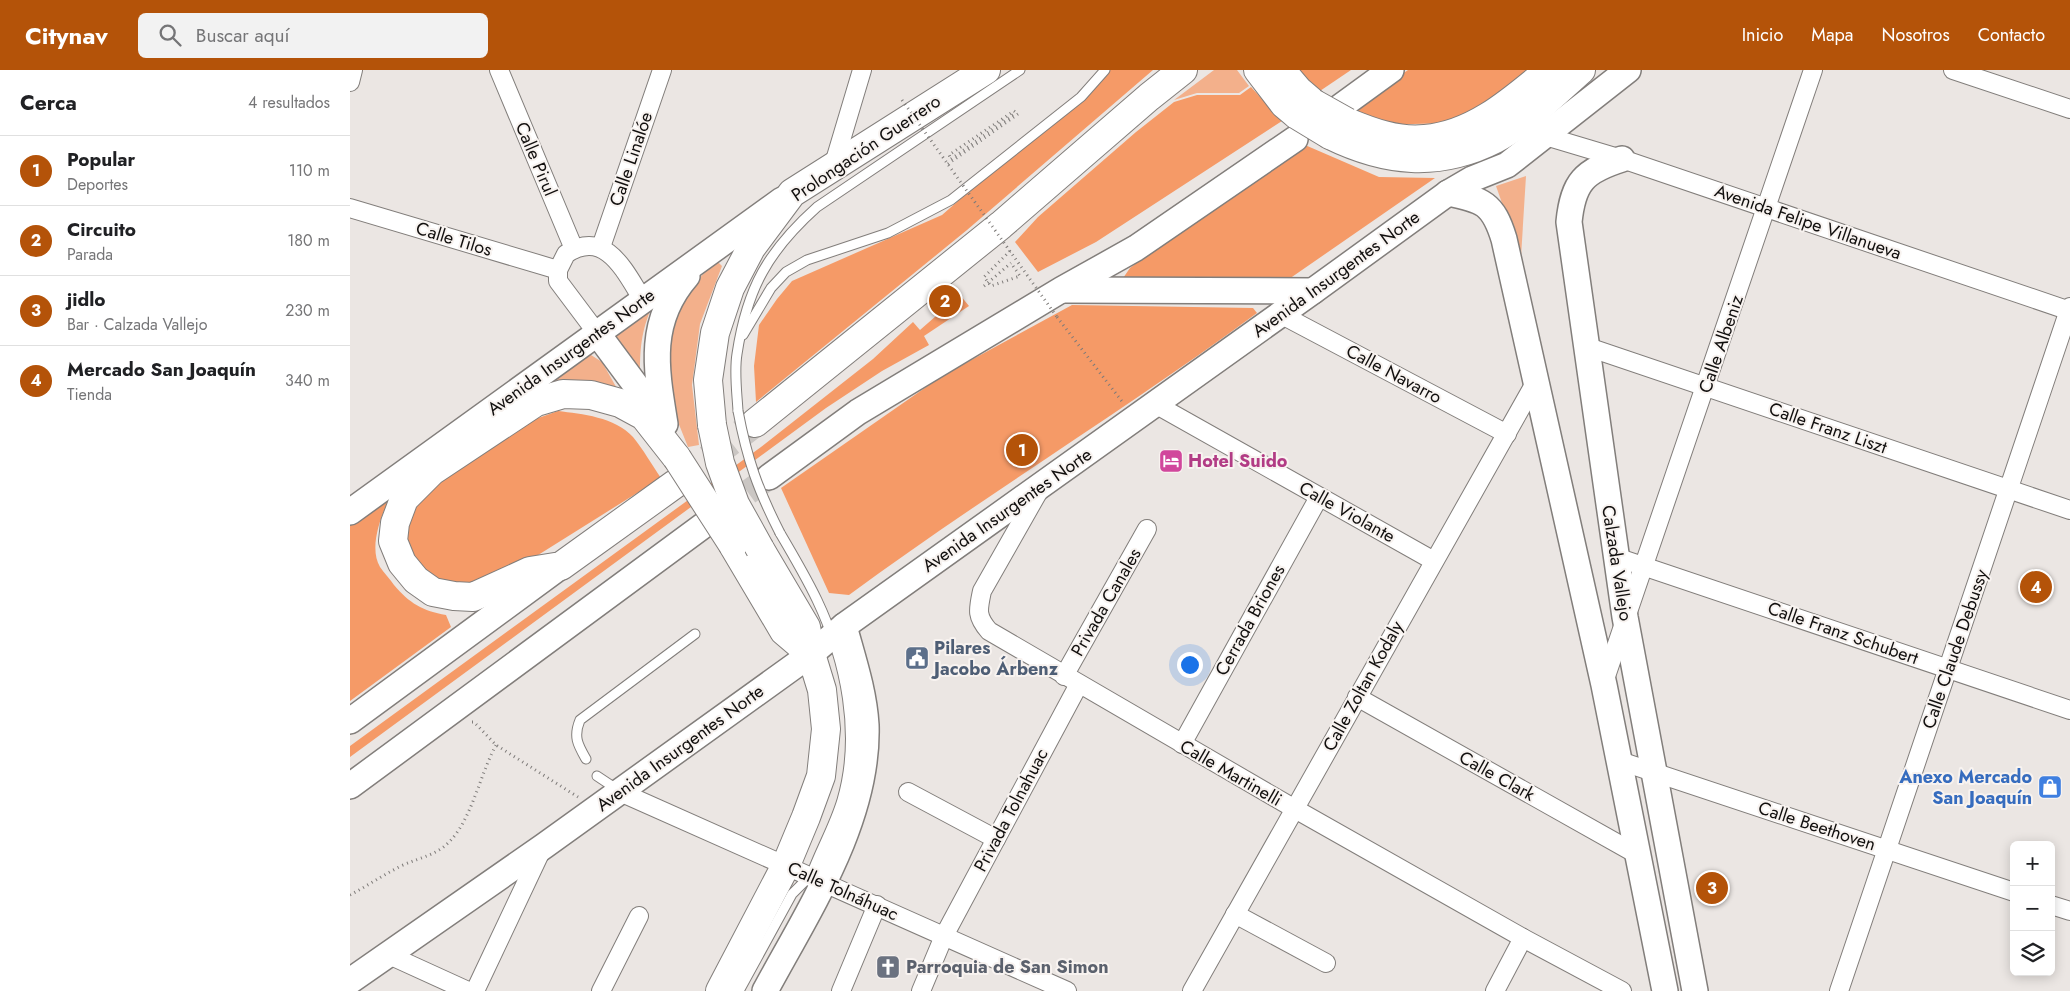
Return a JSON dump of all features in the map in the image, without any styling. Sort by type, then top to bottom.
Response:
[{"type":"main road","points":[[746,417],[1001,225],[1183,70]]},
{"type":"main road","points":[[1258,70],[1284,104],[1302,119],[1339,121],[1385,135],[1425,140],[1445,135],[1482,121],[1549,70]]},
{"type":"main road","points":[[1281,70],[1299,91],[1302,119]]},
{"type":"main road","points":[[1339,121],[1391,70]]},
{"type":"main road","points":[[1339,121],[1367,151],[1404,159],[1430,158],[1473,148],[1495,138],[1517,124],[1581,70]]},
{"type":"main road","name":"Avenida Insurgentes Norte","points":[[350,981],[620,792],[1043,484],[1448,193],[1472,179],[1507,165],[1628,70]]},
{"type":"main road","name":"Prolongación Guerrero","points":[[764,991],[817,879],[847,831],[859,790],[865,756],[866,726],[863,694],[829,639],[806,627],[770,541],[735,504],[720,463],[712,425],[708,380],[715,333],[730,288],[751,248],[792,193],[975,74]]},
{"type":"main road","points":[[769,477],[858,412],[1061,290],[1136,248],[1302,119]]},
{"type":"main road","name":"Calzada Vallejo","points":[[1622,159],[1601,166],[1589,173],[1579,184],[1571,203],[1569,222],[1585,346],[1625,617],[1695,991]]},
{"type":"main road","name":"Avenida Insurgentes Norte","points":[[350,512],[792,193]]},
{"type":"main road","name":"Calzada Vallejo","points":[[1448,193],[1484,203],[1497,218],[1504,239],[1604,685],[1665,991]]},
{"type":"main road","points":[[675,464],[665,424],[657,376],[657,342],[674,291],[703,257]]},
{"type":"main road","points":[[1061,290],[1313,291]]},
{"type":"main road","points":[[597,333],[665,424]]},
{"type":"main road","points":[[561,566],[530,571],[473,597],[433,592],[416,580],[402,564],[393,541],[395,523],[404,499],[432,471],[536,402],[563,394],[591,395],[620,403],[644,416],[675,464],[733,545],[784,631],[829,639]]},
{"type":"main road","points":[[350,721],[561,566],[675,464]]},
{"type":"main road","points":[[350,786],[704,525]]},
{"type":"main road","name":"Prolongación Guerrero","points":[[720,991],[786,865],[821,776],[826,729],[822,690],[829,639]]},
{"type":"street","points":[[350,82],[353,70]]},
{"type":"street","name":"Calle Pirul","points":[[499,70],[574,248]]},
{"type":"street","name":"Calle Linalóe","points":[[601,247],[662,70]]},
{"type":"street","points":[[833,167],[862,70]]},
{"type":"street","name":"Calle Albeniz","points":[[1604,685],[1625,617],[1706,387],[1813,70]]},
{"type":"street","points":[[1953,70],[2070,109]]},
{"type":"street","name":"Avenida Felipe Villanueva","points":[[1545,136],[1622,159],[2070,310]]},
{"type":"street","name":"Calle Tilos","points":[[350,208],[558,270]]},
{"type":"street","points":[[597,333],[558,281],[558,270],[566,254],[574,248],[584,245],[601,247],[616,259],[643,300]]},
{"type":"street","name":"Calle Claude Debussy","points":[[1839,991],[2070,310]]},
{"type":"street","name":"Calle Navarro","points":[[1280,314],[1507,434]]},
{"type":"street","name":"Calle Franz Liszt","points":[[1585,346],[2070,510]]},
{"type":"street","name":"Calle Zoltan Kodaly","points":[[1192,991],[1535,382]]},
{"type":"street","name":"Calle Violante","points":[[1155,404],[1434,561]]},
{"type":"street","name":"Calle Martinelli","points":[[1043,484],[982,591],[978,609],[980,621],[989,631],[1294,810],[1622,991]]},
{"type":"street","name":"Cerrada Briones","points":[[1182,744],[1319,497]]},
{"type":"street","name":"Privada Canales","points":[[1072,680],[1147,529]]},
{"type":"street","name":"Calle Franz Schubert","points":[[1616,556],[2070,710]]},
{"type":"street","name":"Privada Tolnahuac","points":[[921,991],[944,936],[996,839],[1072,680]]},
{"type":"street","name":"Calle Clark","points":[[1357,697],[1638,855]]},
{"type":"street","name":"Calle Beethoven","points":[[1620,761],[2010,891]]},
{"type":"street","name":"Calle Tolnáhuac","points":[[620,792],[1067,991]]},
{"type":"street","points":[[908,792],[996,839]]},
{"type":"street","points":[[475,991],[544,846]]},
{"type":"street","points":[[841,991],[877,906]]},
{"type":"street","points":[[2055,906],[2070,911]]},
{"type":"street","points":[[1235,914],[1326,963]]},
{"type":"street","points":[[601,991],[640,916]]},
{"type":"street","points":[[1495,991],[1523,938]]},
{"type":"street","points":[[388,955],[468,991]]},
{"type":"lane","points":[[770,541],[763,500],[751,469],[737,355],[744,314],[755,285],[767,263],[795,227],[825,202],[1020,70]]},
{"type":"lane","points":[[740,342],[771,288],[786,272],[807,260],[888,233],[952,200],[1081,98],[1105,70]]},
{"type":"lane","points":[[586,759],[576,742],[576,731],[580,720],[696,634]]},
{"type":"lane","points":[[597,776],[620,792]]},
{"type":"lane","points":[[739,991],[792,894],[817,879]]},
{"type":"lane","points":[[758,991],[817,879]]},
{"type":"path","points":[[902,100],[1057,317],[1135,418]]},
{"type":"path","points":[[948,164],[1018,114],[1014,110],[949,155],[951,158],[1014,114]]},
{"type":"path","points":[[984,286],[1011,263],[1020,276],[991,286],[984,277],[1010,251]]},
{"type":"path","points":[[469,721],[474,722],[496,745],[578,797]]},
{"type":"path","points":[[350,895],[404,865],[424,859],[443,847],[456,834],[496,745]]},
{"type":"shaded area","points":[[1103,70],[1153,70],[967,230],[756,402],[754,366],[759,325],[792,281],[942,215],[1083,92]]},
{"type":"shaded area","points":[[1214,70],[1237,70],[1249,86],[1239,93],[1197,93],[1174,100]]},
{"type":"shaded area","points":[[1290,70],[1351,70],[1314,95]]},
{"type":"shaded area","points":[[1408,70],[1529,70],[1515,84],[1449,123],[1378,125],[1347,112]]},
{"type":"shaded area","points":[[1251,87],[1282,121],[1096,242],[1038,272],[1015,242],[1038,217],[1136,132],[1174,102],[1197,95],[1240,95]]},
{"type":"shaded area","points":[[1293,145],[1305,145],[1379,177],[1435,178],[1289,279],[1121,281],[1130,268]]},
{"type":"shaded area","points":[[1526,176],[1521,257],[1496,186]]},
{"type":"shaded area","points":[[717,261],[722,266],[700,324],[692,385],[699,445],[688,447],[674,412],[667,337],[676,308],[695,282]]},
{"type":"shaded area","points":[[960,295],[969,306],[924,336],[929,345],[882,371],[826,408],[350,757],[350,746],[761,447],[873,359],[913,322],[920,330]]},
{"type":"shaded area","points":[[654,302],[642,337],[640,373],[613,337]]},
{"type":"shaded area","points":[[1072,305],[1253,308],[1257,313],[1156,385],[950,523],[849,595],[829,593],[781,488],[942,376]]},
{"type":"shaded area","points":[[591,355],[602,362],[619,392],[515,401],[575,356]]},
{"type":"shaded area","points":[[558,411],[598,418],[626,430],[637,442],[661,478],[511,572],[477,586],[448,586],[411,561],[405,539],[409,515],[420,496],[516,426]]},
{"type":"shaded area","points":[[392,494],[384,510],[376,540],[375,550],[380,567],[405,597],[423,608],[446,615],[451,627],[350,701],[350,526]]},
{"type":"tunnel","points":[[675,484],[755,423]]},
{"type":"tunnel","points":[[718,514],[769,477]]},
{"type":"place","name":"Circuito","points":[[945,301]]},
{"type":"place","name":"Popular","points":[[1022,450]]},
{"type":"place","name":"Hotel Suido","points":[[1171,461]]},
{"type":"place","name":"Mercado San Joaquín","points":[[2036,587]]},
{"type":"place","name":"Pilares Jacobo Árbenz","points":[[917,658]]},
{"type":"place","name":"Anexo Mercado San Joaquín","points":[[2050,787]]},
{"type":"place","name":"jidlo","points":[[1712,888]]},
{"type":"place","name":"Parroquia de San Simon","points":[[888,967]]}]
